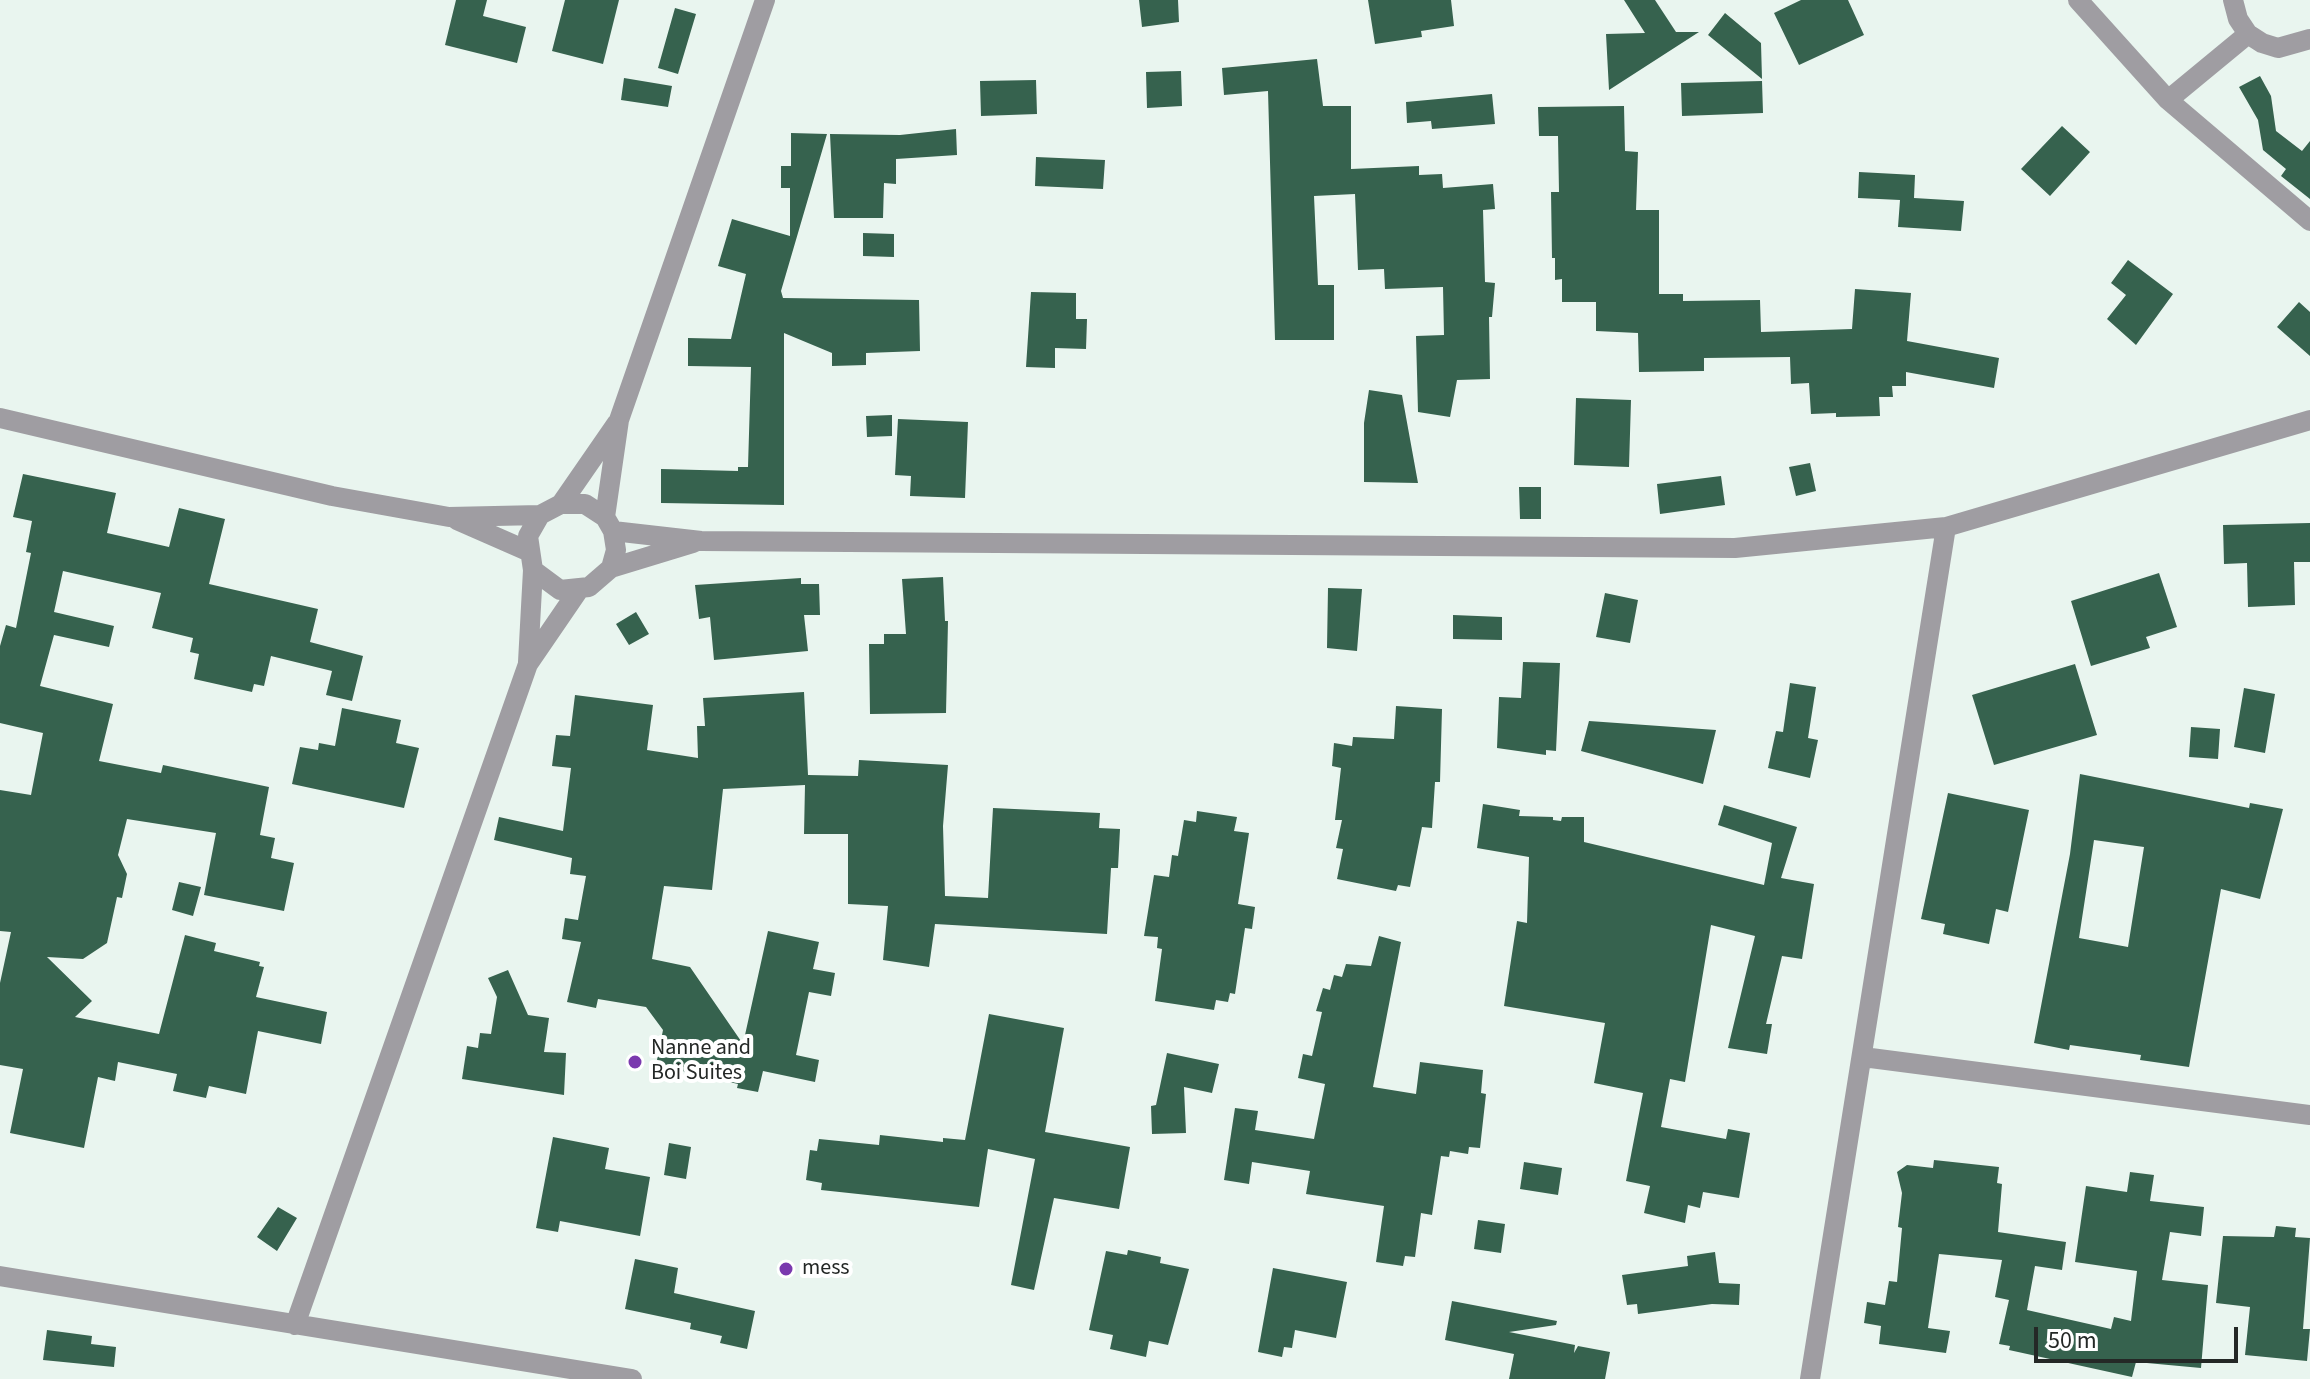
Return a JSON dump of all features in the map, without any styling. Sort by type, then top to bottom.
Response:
[{"type":"street","points":[[611,568],[616,550],[609,524],[619,420],[765,0]]},
{"type":"street","points":[[2078,0],[2168,100],[2310,221]]},
{"type":"street","points":[[2233,0],[2238,19],[2248,34],[2278,48],[2310,39]]},
{"type":"street","points":[[2168,100],[2248,34]]},
{"type":"street","points":[[0,418],[332,496],[449,517],[540,515],[561,504],[585,504],[609,524],[701,541],[1735,548],[1946,527],[2310,420]]},
{"type":"street","points":[[561,504],[619,420]]},
{"type":"street","points":[[528,664],[532,561],[528,536],[540,515]]},
{"type":"street","points":[[449,517],[532,561],[560,590],[589,587],[611,568],[701,541]]},
{"type":"street","points":[[1810,1379],[1946,527]]},
{"type":"street","points":[[295,1325],[528,664],[580,588]]},
{"type":"street","points":[[1863,1057],[2310,1115]]},
{"type":"street","points":[[0,1276],[632,1379]]},
{"type":"building","points":[[456,0],[487,0],[483,16],[526,27],[517,63],[445,45]]},
{"type":"building","points":[[565,0],[619,0],[603,64],[552,51]]},
{"type":"building","points":[[1139,0],[1178,0],[1179,22],[1142,27]]},
{"type":"building","points":[[1368,0],[1451,0],[1454,26],[1421,31],[1422,37],[1375,44]]},
{"type":"building","points":[[1624,0],[1655,0],[1676,32],[1699,32],[1609,90],[1606,34],[1645,33]]},
{"type":"building","points":[[1801,0],[1848,0],[1864,35],[1799,65],[1774,13]]},
{"type":"building","points":[[675,8],[696,14],[678,74],[658,68]]},
{"type":"building","points":[[1725,13],[1761,43],[1762,79],[1708,35]]},
{"type":"building","points":[[1317,59],[1323,106],[1351,106],[1351,169],[1419,166],[1419,175],[1442,174],[1443,188],[1493,184],[1495,209],[1483,210],[1485,282],[1495,283],[1492,317],[1489,317],[1490,379],[1457,380],[1450,417],[1418,412],[1416,336],[1444,335],[1443,287],[1385,289],[1384,269],[1358,270],[1355,194],[1314,196],[1318,285],[1334,285],[1334,340],[1275,340],[1268,91],[1224,95],[1222,68]]},
{"type":"building","points":[[1181,71],[1182,106],[1147,108],[1146,72]]},
{"type":"building","points":[[2260,76],[2271,96],[2276,131],[2302,151],[2310,141],[2310,199],[2281,176],[2286,169],[2263,150],[2258,120],[2239,87]]},
{"type":"building","points":[[624,78],[672,86],[668,107],[621,100]]},
{"type":"building","points":[[1036,80],[1037,114],[981,116],[980,81]]},
{"type":"building","points":[[1762,81],[1763,113],[1682,116],[1681,83]]},
{"type":"building","points":[[1492,94],[1495,124],[1432,129],[1431,121],[1407,123],[1406,102]]},
{"type":"building","points":[[1624,106],[1625,151],[1638,152],[1636,210],[1659,210],[1659,294],[1683,294],[1683,301],[1760,300],[1761,332],[1852,329],[1855,289],[1911,293],[1907,341],[1999,358],[1994,388],[1906,372],[1906,386],[1892,386],[1893,397],[1879,397],[1880,416],[1836,417],[1836,413],[1811,414],[1809,383],[1791,384],[1790,357],[1704,358],[1704,371],[1639,372],[1638,333],[1596,331],[1596,302],[1562,302],[1562,279],[1555,280],[1555,258],[1552,258],[1551,192],[1559,192],[1558,136],[1539,136],[1538,107]]},
{"type":"building","points":[[2062,126],[2090,152],[2050,196],[2021,169]]},
{"type":"building","points":[[956,129],[957,155],[896,159],[896,184],[884,183],[883,218],[834,218],[830,134],[900,135]]},
{"type":"building","points":[[791,133],[827,134],[781,291],[783,298],[919,300],[920,351],[866,353],[866,365],[832,366],[832,353],[784,333],[784,505],[661,503],[661,469],[738,471],[738,467],[748,467],[751,367],[688,366],[688,338],[731,339],[746,274],[718,266],[732,219],[790,236],[790,188],[781,188],[781,166],[791,166]]},
{"type":"building","points":[[1036,157],[1105,160],[1103,189],[1035,186]]},
{"type":"building","points":[[1859,172],[1915,175],[1914,198],[1964,201],[1961,231],[1898,227],[1900,200],[1858,198]]},
{"type":"building","points":[[863,233],[894,234],[894,257],[863,256]]},
{"type":"building","points":[[2128,260],[2173,294],[2136,345],[2107,319],[2126,295],[2111,283]]},
{"type":"building","points":[[1031,292],[1076,293],[1076,319],[1087,319],[1086,349],[1055,348],[1055,368],[1026,367]]},
{"type":"building","points":[[2299,302],[2310,312],[2310,356],[2277,327]]},
{"type":"building","points":[[1369,390],[1402,395],[1418,483],[1364,482],[1364,423]]},
{"type":"building","points":[[1576,398],[1631,400],[1629,467],[1574,465]]},
{"type":"building","points":[[892,415],[892,436],[867,437],[866,416]]},
{"type":"building","points":[[898,419],[968,422],[965,498],[910,496],[911,476],[895,475]]},
{"type":"building","points":[[1810,463],[1816,491],[1796,496],[1789,467]]},
{"type":"building","points":[[23,474],[116,493],[107,533],[169,547],[179,508],[225,519],[209,584],[318,609],[310,642],[363,656],[352,701],[326,695],[332,671],[271,656],[264,686],[254,684],[252,692],[194,679],[199,654],[190,652],[193,638],[152,628],[161,593],[63,571],[54,612],[114,626],[109,647],[54,635],[40,686],[113,704],[99,761],[161,773],[163,765],[269,787],[260,835],[275,838],[271,858],[294,863],[284,911],[204,895],[216,833],[127,819],[118,855],[127,874],[122,898],[117,897],[107,943],[83,959],[47,957],[92,1001],[75,1017],[159,1034],[185,935],[216,943],[214,951],[260,962],[259,966],[264,967],[256,997],[327,1012],[321,1044],[258,1031],[246,1094],[209,1086],[206,1098],[173,1091],[177,1074],[118,1062],[115,1081],[98,1077],[84,1148],[10,1133],[23,1069],[0,1065],[0,983],[11,932],[0,931],[0,790],[31,795],[43,733],[0,723],[0,646],[6,625],[16,628],[31,553],[26,552],[32,521],[13,517]]},
{"type":"building","points":[[1721,476],[1725,505],[1660,514],[1657,484]]},
{"type":"building","points":[[1519,487],[1541,487],[1541,519],[1520,519]]},
{"type":"building","points":[[2310,523],[2310,562],[2294,562],[2295,605],[2248,607],[2247,563],[2224,564],[2223,525]]},
{"type":"building","points":[[2159,573],[2177,627],[2146,637],[2150,648],[2091,666],[2071,601]]},
{"type":"building","points":[[943,577],[945,621],[948,621],[946,713],[870,714],[869,644],[884,644],[884,634],[906,634],[902,579]]},
{"type":"building","points":[[801,578],[801,584],[819,584],[820,615],[804,615],[808,651],[714,660],[710,617],[699,619],[695,585]]},
{"type":"building","points":[[1328,588],[1362,589],[1357,651],[1327,648]]},
{"type":"building","points":[[1605,593],[1638,600],[1630,643],[1596,637]]},
{"type":"building","points":[[636,612],[649,634],[629,645],[616,624]]},
{"type":"building","points":[[1453,615],[1502,617],[1502,640],[1453,639]]},
{"type":"building","points":[[1523,662],[1560,663],[1556,751],[1546,750],[1546,755],[1497,748],[1499,697],[1521,698]]},
{"type":"building","points":[[2075,664],[2097,735],[1994,765],[1972,695]]},
{"type":"building","points":[[1790,683],[1816,687],[1808,738],[1818,740],[1810,778],[1768,768],[1776,731],[1783,732]]},
{"type":"building","points":[[2244,688],[2275,694],[2265,753],[2234,747]]},
{"type":"building","points":[[804,692],[808,775],[858,776],[859,760],[948,765],[943,826],[945,896],[988,898],[993,808],[1100,813],[1099,828],[1120,829],[1118,868],[1111,868],[1107,934],[935,924],[929,967],[883,960],[888,906],[848,904],[848,834],[804,834],[805,785],[723,789],[712,890],[664,886],[652,959],[690,967],[743,1044],[768,931],[819,942],[813,969],[835,973],[831,996],[809,992],[796,1055],[819,1060],[815,1082],[763,1071],[758,1092],[737,1088],[738,1084],[656,1065],[663,1030],[646,1007],[598,999],[596,1008],[567,1002],[581,942],[562,939],[565,918],[578,920],[586,876],[570,874],[572,858],[494,840],[499,817],[563,831],[571,768],[552,766],[556,735],[570,736],[575,695],[653,705],[647,750],[698,758],[697,726],[705,726],[703,698]]},
{"type":"building","points":[[1396,706],[1442,709],[1440,782],[1435,782],[1432,828],[1422,827],[1410,887],[1398,885],[1396,891],[1337,879],[1343,849],[1336,848],[1342,820],[1335,820],[1341,768],[1332,766],[1334,743],[1352,746],[1353,737],[1394,739]]},
{"type":"building","points":[[342,708],[401,720],[396,743],[419,748],[404,808],[292,784],[300,747],[318,750],[319,743],[335,746]]},
{"type":"building","points":[[1589,721],[1716,730],[1703,784],[1581,751]]},
{"type":"building","points":[[2191,727],[2220,729],[2218,759],[2189,757]]},
{"type":"building","points":[[2080,774],[2249,808],[2250,803],[2283,809],[2260,899],[2221,889],[2189,1067],[2140,1060],[2141,1055],[2070,1045],[2069,1050],[2034,1043],[2070,854]],"holes":[[[2094,840],[2144,847],[2128,947],[2079,938]]]},
{"type":"building","points":[[1948,793],[2029,810],[2008,912],[1996,909],[1989,944],[1943,934],[1945,924],[1921,919]]},
{"type":"building","points":[[1483,804],[1520,810],[1519,816],[1553,817],[1553,820],[1561,821],[1562,817],[1584,817],[1584,842],[1764,885],[1772,843],[1718,825],[1724,805],[1797,827],[1781,878],[1814,884],[1802,959],[1782,956],[1766,1024],[1772,1024],[1767,1054],[1728,1048],[1755,936],[1711,925],[1685,1082],[1670,1079],[1661,1127],[1726,1139],[1728,1129],[1750,1133],[1739,1198],[1703,1192],[1700,1208],[1688,1205],[1685,1223],[1644,1213],[1650,1186],[1626,1181],[1643,1093],[1594,1083],[1605,1023],[1504,1006],[1517,921],[1527,923],[1529,857],[1477,848]]},
{"type":"building","points":[[1197,811],[1237,817],[1234,831],[1249,833],[1238,904],[1255,907],[1252,929],[1245,928],[1235,994],[1230,993],[1228,1002],[1216,1000],[1214,1010],[1155,1001],[1162,949],[1157,948],[1158,937],[1144,936],[1154,875],[1169,877],[1172,855],[1178,856],[1184,820],[1196,822]]},
{"type":"building","points":[[179,882],[201,887],[193,916],[172,910]]},
{"type":"building","points":[[1379,936],[1401,942],[1373,1087],[1416,1094],[1420,1062],[1483,1070],[1481,1093],[1486,1094],[1480,1148],[1469,1147],[1468,1154],[1450,1151],[1449,1157],[1441,1156],[1432,1215],[1421,1213],[1415,1257],[1405,1256],[1403,1266],[1376,1262],[1384,1206],[1306,1194],[1310,1171],[1252,1162],[1249,1184],[1224,1180],[1235,1108],[1258,1111],[1255,1130],[1314,1139],[1325,1084],[1298,1078],[1303,1054],[1312,1056],[1322,1012],[1316,1011],[1323,988],[1330,990],[1334,975],[1342,977],[1346,964],[1371,966]]},
{"type":"building","points":[[508,970],[528,1015],[549,1018],[544,1052],[566,1053],[564,1095],[462,1079],[467,1046],[478,1048],[480,1033],[491,1034],[497,997],[488,978]]},
{"type":"building","points":[[989,1014],[1064,1028],[1045,1132],[1130,1147],[1119,1209],[1054,1198],[1034,1290],[1011,1285],[1035,1159],[988,1149],[979,1207],[821,1190],[822,1183],[806,1180],[810,1150],[817,1151],[819,1139],[879,1145],[880,1135],[943,1142],[943,1138],[965,1140]]},
{"type":"building","points":[[1167,1053],[1219,1064],[1212,1093],[1184,1087],[1186,1133],[1152,1134],[1151,1106],[1156,1105]]},
{"type":"building","points":[[553,1137],[609,1148],[605,1169],[650,1177],[640,1236],[560,1221],[558,1232],[536,1228]]},
{"type":"building","points":[[669,1143],[691,1147],[686,1179],[664,1175]]},
{"type":"building","points":[[1934,1160],[1999,1167],[1997,1183],[2002,1184],[1998,1232],[2066,1242],[2062,1270],[2035,1266],[2027,1310],[2111,1329],[2114,1317],[2131,1321],[2137,1271],[2075,1262],[2086,1186],[2127,1192],[2130,1172],[2154,1175],[2150,1201],[2204,1207],[2201,1236],[2170,1232],[2162,1280],[2208,1285],[2201,1368],[2136,1362],[2132,1377],[2009,1350],[2010,1346],[1999,1344],[2009,1300],[1995,1297],[2002,1260],[1939,1254],[1928,1328],[1950,1331],[1946,1353],[1879,1344],[1881,1326],[1864,1323],[1867,1302],[1885,1305],[1889,1281],[1897,1282],[1902,1193],[1897,1172],[1907,1165],[1933,1168]]},
{"type":"building","points":[[1524,1162],[1562,1168],[1558,1195],[1520,1189]]},
{"type":"building","points":[[278,1207],[297,1218],[277,1251],[257,1237]]},
{"type":"building","points":[[1478,1220],[1505,1224],[1501,1253],[1474,1249]]},
{"type":"building","points":[[2276,1226],[2296,1228],[2295,1237],[2310,1238],[2303,1329],[2310,1329],[2307,1361],[2245,1355],[2250,1307],[2216,1303],[2223,1236],[2274,1237]]},
{"type":"building","points":[[1128,1250],[1161,1257],[1160,1263],[1189,1269],[1168,1345],[1149,1341],[1146,1357],[1110,1349],[1113,1335],[1089,1330],[1106,1251],[1127,1255]]},
{"type":"building","points":[[1715,1252],[1719,1283],[1740,1284],[1739,1305],[1712,1304],[1638,1314],[1637,1304],[1627,1305],[1622,1275],[1688,1266],[1687,1256]]},
{"type":"building","points":[[635,1259],[678,1268],[674,1293],[755,1311],[747,1349],[720,1343],[722,1336],[690,1329],[691,1323],[625,1309]]},
{"type":"building","points":[[1273,1268],[1347,1282],[1336,1338],[1295,1330],[1292,1348],[1284,1347],[1282,1357],[1258,1352]]},
{"type":"building","points":[[1452,1301],[1557,1321],[1556,1325],[1509,1332],[1575,1345],[1574,1353],[1578,1346],[1610,1352],[1605,1379],[1509,1379],[1514,1354],[1445,1340]]},
{"type":"building","points":[[47,1330],[92,1336],[91,1344],[116,1347],[114,1367],[43,1360]]},
{"type":"place","name":"Nanne and Boi Suites","points":[[635,1062]]},
{"type":"place","name":"mess","points":[[786,1269]]}]
